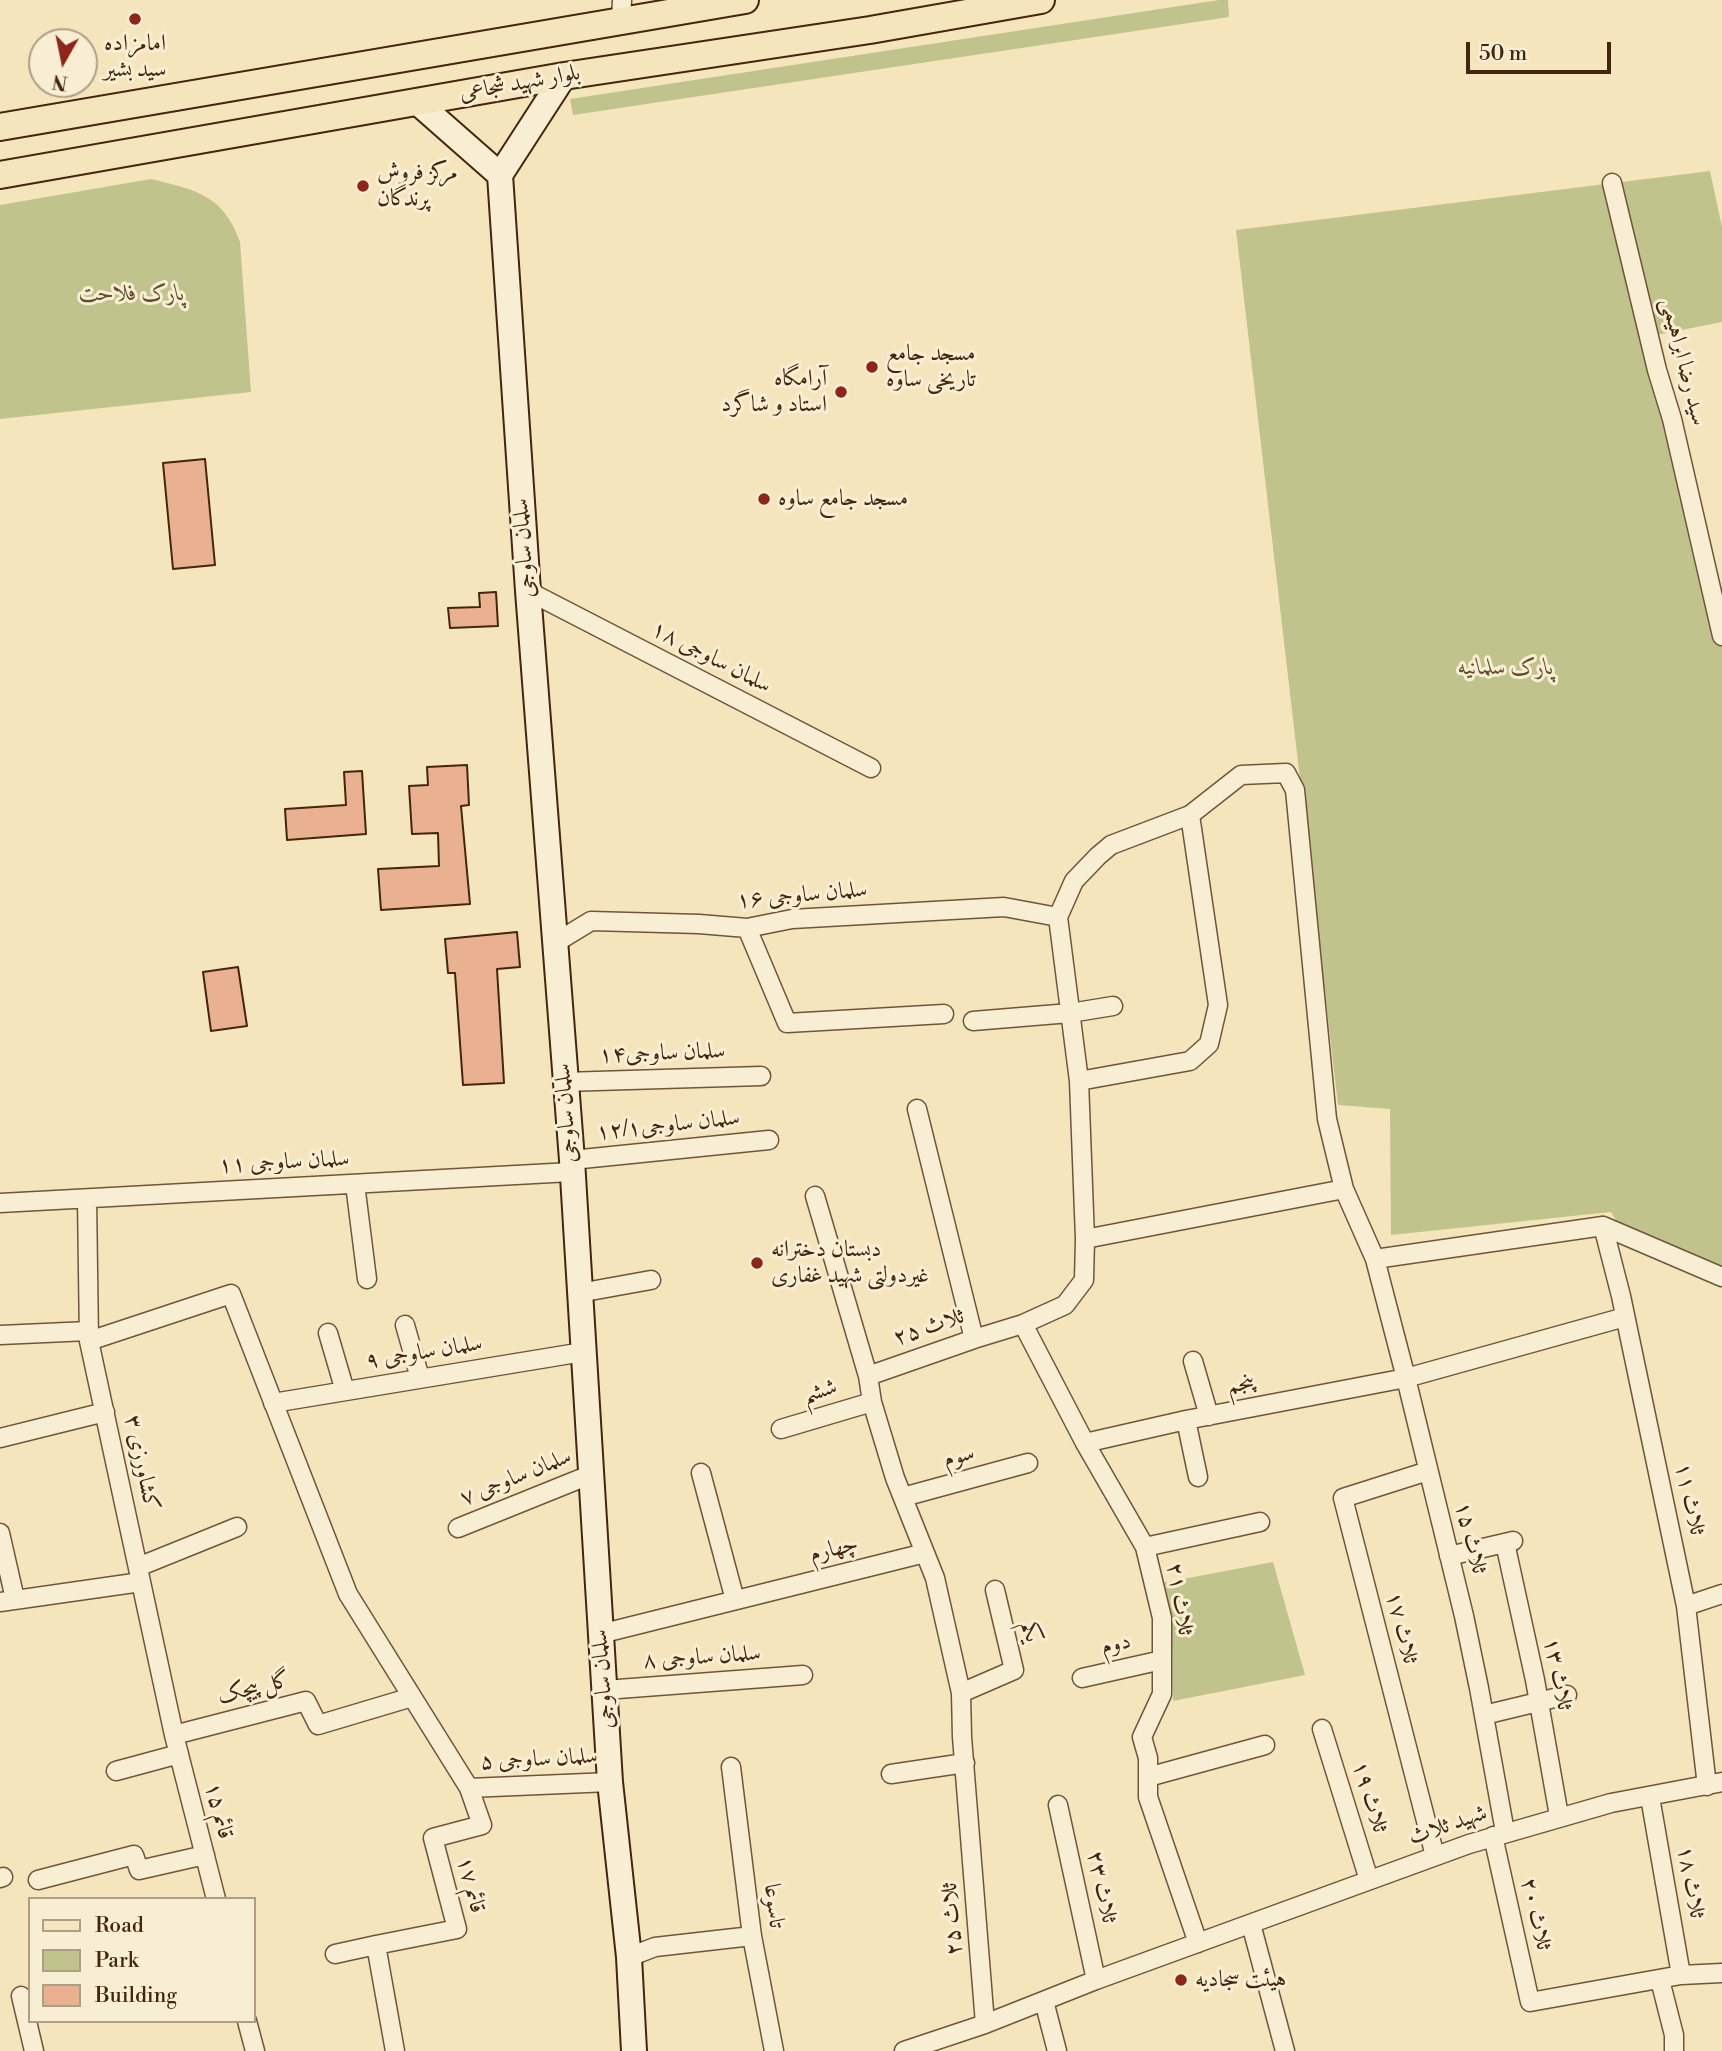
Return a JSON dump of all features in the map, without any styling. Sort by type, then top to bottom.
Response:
[{"type":"main road","name":"بلوار شهید شجاعی","points":[[0,127],[621,10],[745,0]]},
{"type":"main road","name":"بلوار شهید شجاعی","points":[[0,175],[564,76],[870,30],[1041,0]]},
{"type":"street","points":[[417,102],[500,175],[564,76]]},
{"type":"street","name":"سلمان ساوجی","points":[[500,175],[571,1166],[610,1782],[629,1957],[634,2051]]},
{"type":"street","name":"سید رضا ابراهیمی","points":[[1612,183],[1657,370],[1672,419],[1722,636]]},
{"type":"street","name":"سلمان ساوجی ۱۸","points":[[528,591],[871,768]]},
{"type":"street","name":"ثلاث ۱۵","points":[[1190,815],[1241,775],[1286,773],[1295,790],[1327,1119],[1344,1189],[1375,1259],[1449,1556],[1484,1715],[1499,1834]]},
{"type":"street","points":[[1058,917],[1074,881],[1111,845],[1190,815],[1218,1005],[1209,1044],[1189,1061],[1079,1081]]},
{"type":"street","name":"سلمان ساوجی ۱۶","points":[[555,943],[591,921],[747,928],[792,919],[1004,907],[1058,917]]},
{"type":"street","name":"ثلاث ۲۵","points":[[985,2024],[961,1693],[935,1577],[903,1497],[872,1402],[868,1376],[1023,1324],[1065,1305],[1084,1280],[1079,1081],[1058,917]]},
{"type":"street","points":[[747,928],[787,1023],[944,1014]]},
{"type":"street","points":[[973,1021],[1070,1013],[1113,1006]]},
{"type":"street","name":"سلمان ساوجی۱۴","points":[[564,1082],[761,1076]]},
{"type":"street","points":[[917,1109],[974,1339]]},
{"type":"street","name":"سلمان ساوجی۱۲/۱","points":[[571,1166],[769,1140]]},
{"type":"street","name":"سلمان ساوجی ۱۱","points":[[0,1203],[355,1184],[571,1166]]},
{"type":"street","points":[[355,1184],[367,1279]]},
{"type":"street","points":[[1085,1239],[1344,1189]]},
{"type":"street","points":[[815,1196],[868,1376]]},
{"type":"street","name":"کشاورزی ۳","points":[[87,1199],[89,1336],[174,1735]]},
{"type":"street","points":[[1375,1259],[1603,1226],[1722,1277]]},
{"type":"street","name":"ثلاث ۱۱","points":[[1603,1226],[1686,1605],[1714,1784]]},
{"type":"street","points":[[579,1293],[651,1280]]},
{"type":"street","points":[[0,1335],[89,1336],[231,1294],[348,1594],[470,1788]]},
{"type":"street","name":"پنجم","points":[[1085,1443],[1186,1420],[1406,1378],[1625,1317]]},
{"type":"street","name":"ثلاث ۲۱","points":[[1023,1324],[1085,1443],[1145,1547],[1162,1618],[1162,1694],[1142,1737],[1148,1758],[1148,1797],[1198,1943]]},
{"type":"street","points":[[405,1325],[419,1378]]},
{"type":"street","points":[[328,1333],[345,1391]]},
{"type":"street","name":"سلمان ساوجی ۹","points":[[273,1403],[583,1352]]},
{"type":"street","points":[[1193,1362],[1209,1416]]},
{"type":"street","name":"ششم","points":[[781,1429],[872,1402]]},
{"type":"street","points":[[0,1438],[105,1412]]},
{"type":"street","points":[[1186,1420],[1198,1477]]},
{"type":"street","name":"سوم","points":[[903,1497],[1028,1463]]},
{"type":"street","name":"ثلاث ۱۷","points":[[1428,1471],[1343,1498],[1435,1856]]},
{"type":"street","points":[[701,1473],[735,1600]]},
{"type":"street","name":"سلمان ساوجی ۷","points":[[458,1528],[592,1474]]},
{"type":"street","points":[[1145,1547],[1260,1522]]},
{"type":"street","points":[[0,1532],[8,1601],[139,1574],[237,1527]]},
{"type":"street","name":"ثلاث ۱۳","points":[[1449,1556],[1509,1541],[1559,1816]]},
{"type":"street","name":"چهارم","points":[[600,1634],[925,1553]]},
{"type":"street","name":"یکم","points":[[961,1693],[1014,1670],[995,1590]]},
{"type":"street","points":[[1686,1605],[1722,1594]]},
{"type":"street","name":"دوم","points":[[1082,1678],[1162,1660]]},
{"type":"street","name":"سلمان ساوجی ۸","points":[[605,1690],[803,1675]]},
{"type":"street","points":[[1484,1715],[1567,1695]]},
{"type":"street","name":"گل پیچک","points":[[174,1735],[306,1701],[318,1725],[412,1697]]},
{"type":"street","name":"ثلاث ۱۹","points":[[1322,1728],[1369,1880]]},
{"type":"street","name":"قائم ۱۵","points":[[174,1735],[216,1897]]},
{"type":"street","points":[[1148,1777],[1265,1745]]},
{"type":"street","points":[[116,1771],[179,1754]]},
{"type":"street","points":[[891,1774],[965,1763]]},
{"type":"street","name":"تاسوعا","points":[[731,1767],[752,1936],[774,2051]]},
{"type":"street","name":"سلمان ساوجی ۵","points":[[470,1788],[610,1782]]},
{"type":"street","name":"شهید ثلاث","points":[[904,2051],[985,2024],[1096,1980],[1499,1834],[1611,1802],[1714,1784]]},
{"type":"street","name":"قائم ۱۷","points":[[376,1945],[457,1929],[433,1838],[482,1825],[470,1788]]},
{"type":"street","name":"ثلاث ۱۸","points":[[1650,1797],[1681,1975]]},
{"type":"street","name":"ثلاث ۲۳","points":[[1058,1805],[1096,1980]]},
{"type":"street","name":"ثلاث ۲۰","points":[[1499,1834],[1530,2002],[1660,1980]]},
{"type":"street","points":[[38,1880],[134,1855],[139,1870],[205,1855]]},
{"type":"street","points":[[1251,1924],[1285,2051]]},
{"type":"street","points":[[629,1957],[655,1947],[752,1936]]},
{"type":"street","points":[[335,1954],[376,1945],[395,2051]]},
{"type":"street","points":[[1674,2051],[1674,2035],[1660,1980],[1681,1975],[1722,1973]]},
{"type":"street","points":[[20,1996],[34,2051]]},
{"type":"street","points":[[1044,2001],[1057,2051]]},
{"type":"street","points":[[248,2023],[255,2051]]},
{"type":"green space","points":[[1228,0],[1229,17],[573,115],[570,99]]},
{"type":"green space","name":"پارک سلمانیه","points":[[1710,171],[1722,227],[1722,322],[1651,336],[1722,639],[1722,1276],[1625,1235],[1611,1212],[1391,1235],[1390,1109],[1338,1105],[1236,230]]},
{"type":"green space","name":"پارک فلاحت","points":[[151,179],[206,197],[225,213],[233,226],[240,242],[251,392],[0,419],[0,205]]},
{"type":"green space","points":[[1273,1562],[1305,1675],[1173,1701],[1172,1634],[1162,1583]]},
{"type":"building","points":[[205,459],[215,565],[173,569],[163,463]]},
{"type":"building","points":[[496,592],[498,626],[450,628],[448,608],[480,607],[479,593]]},
{"type":"building","points":[[467,765],[469,805],[461,806],[470,904],[381,910],[378,869],[439,866],[438,833],[412,834],[409,786],[428,785],[427,767]]},
{"type":"building","points":[[362,771],[366,834],[287,840],[285,809],[346,805],[344,772]]},
{"type":"building","points":[[517,932],[520,967],[497,969],[504,1083],[463,1085],[455,973],[448,973],[445,939]]},
{"type":"building","points":[[238,967],[247,1026],[211,1031],[203,972]]},
{"type":"place","name":"امامزاده سید بشیر","points":[[135,19]]},
{"type":"place","name":"مرکز فروش پرندگان","points":[[363,186]]},
{"type":"place","name":"مسجد جامع تاریخی ساوه","points":[[872,367]]},
{"type":"place","name":"آرامگاه استاد و شاگرد","points":[[841,392]]},
{"type":"place","name":"مسجد جامع ساوه","points":[[764,499]]},
{"type":"place","name":"دبستان دخترانه غیردولتی شهید غفاری","points":[[757,1263]]},
{"type":"place","name":"هیئت سجادیه","points":[[1181,1980]]}]
